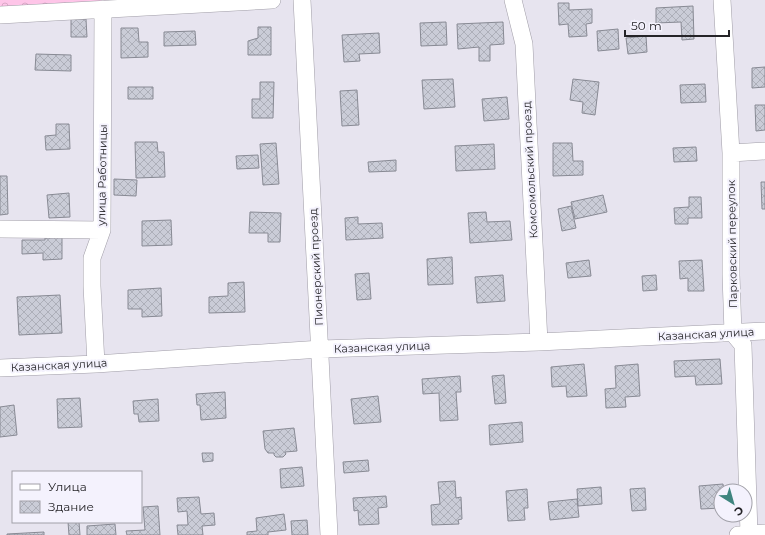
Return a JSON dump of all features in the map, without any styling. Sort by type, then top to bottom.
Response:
[{"type":"street","points":[[0,15],[272,0]]},
{"type":"street","name":"Пионерский проезд","points":[[302,0],[330,535]]},
{"type":"street","name":"Комсомольский проезд","points":[[513,0],[524,44],[539,342]]},
{"type":"street","name":"Парковский переулок","points":[[722,0],[731,153],[731,275],[733,333],[743,345],[751,534]]},
{"type":"street","name":"улица Работницы","points":[[96,364],[92,258],[102,230],[103,9]]},
{"type":"street","points":[[731,153],[765,152]]},
{"type":"street","points":[[0,229],[102,230]]},
{"type":"street","name":"Казанская улица","points":[[0,368],[96,364],[321,349],[539,342],[765,331]]},
{"type":"green space","points":[[0,0],[152,0],[0,7]]},
{"type":"building","points":[[558,3],[569,3],[569,10],[592,9],[592,23],[586,24],[587,36],[569,37],[568,24],[559,25]]},
{"type":"building","points":[[693,6],[694,39],[682,40],[681,22],[656,23],[656,8]]},
{"type":"building","points":[[71,19],[86,19],[87,37],[71,37]]},
{"type":"building","points":[[446,22],[447,45],[421,46],[420,23]]},
{"type":"building","points":[[503,22],[504,44],[490,45],[490,61],[479,61],[479,47],[458,49],[457,24]]},
{"type":"building","points":[[258,27],[271,27],[271,55],[248,55],[248,41],[258,38]]},
{"type":"building","points":[[121,28],[138,28],[139,42],[148,42],[148,57],[121,58]]},
{"type":"building","points":[[618,29],[619,49],[598,51],[597,31]]},
{"type":"building","points":[[195,31],[196,45],[164,46],[164,32]]},
{"type":"building","points":[[379,33],[380,53],[359,54],[360,61],[344,62],[342,35]]},
{"type":"building","points":[[646,36],[647,52],[628,54],[626,38]]},
{"type":"building","points":[[36,54],[71,55],[71,71],[35,70]]},
{"type":"building","points":[[765,67],[765,87],[752,88],[752,68]]},
{"type":"building","points":[[453,79],[455,107],[424,109],[422,80]]},
{"type":"building","points":[[573,79],[599,82],[595,115],[582,113],[583,102],[570,100]]},
{"type":"building","points":[[260,82],[274,82],[273,118],[252,118],[252,99],[260,99]]},
{"type":"building","points":[[705,84],[706,102],[681,103],[680,85]]},
{"type":"building","points":[[128,87],[153,87],[153,99],[128,99]]},
{"type":"building","points":[[357,90],[359,125],[342,126],[340,91]]},
{"type":"building","points":[[507,97],[509,119],[484,121],[482,99]]},
{"type":"building","points":[[755,105],[765,105],[765,130],[756,131]]},
{"type":"building","points":[[56,124],[69,124],[70,149],[46,150],[45,136],[56,135]]},
{"type":"building","points":[[135,142],[157,142],[158,152],[164,152],[165,177],[136,178]]},
{"type":"building","points":[[276,143],[279,184],[263,185],[260,144]]},
{"type":"building","points":[[553,143],[572,143],[573,161],[583,161],[583,175],[553,176]]},
{"type":"building","points":[[494,144],[495,169],[456,171],[455,146]]},
{"type":"building","points":[[696,147],[697,161],[674,162],[673,148]]},
{"type":"building","points":[[258,155],[259,168],[237,169],[236,156]]},
{"type":"building","points":[[396,160],[396,171],[369,172],[368,162]]},
{"type":"building","points":[[0,176],[7,176],[8,214],[0,215]]},
{"type":"building","points":[[114,179],[137,180],[136,196],[114,195]]},
{"type":"building","points":[[761,182],[765,182],[765,209],[762,209]]},
{"type":"building","points":[[69,193],[70,217],[49,218],[47,195]]},
{"type":"building","points":[[603,195],[607,212],[575,219],[571,202]]},
{"type":"building","points":[[689,197],[701,197],[702,218],[688,218],[688,224],[675,224],[674,208],[689,207]]},
{"type":"building","points":[[571,206],[576,228],[562,231],[558,209]]},
{"type":"building","points":[[250,212],[281,213],[280,242],[268,242],[268,233],[249,233]]},
{"type":"building","points":[[486,212],[487,222],[510,221],[512,240],[470,243],[468,213]]},
{"type":"building","points":[[358,217],[358,224],[382,223],[383,238],[346,240],[345,218]]},
{"type":"building","points":[[171,220],[172,245],[142,246],[142,221]]},
{"type":"building","points":[[62,237],[62,259],[43,260],[43,253],[22,254],[22,240],[45,240],[45,238]]},
{"type":"building","points":[[452,257],[453,284],[428,285],[427,259]]},
{"type":"building","points":[[589,260],[591,276],[568,278],[566,263]]},
{"type":"building","points":[[702,260],[704,291],[688,291],[688,278],[680,279],[679,261]]},
{"type":"building","points":[[369,273],[371,299],[357,300],[355,274]]},
{"type":"building","points":[[503,275],[505,301],[477,303],[475,277]]},
{"type":"building","points":[[656,275],[657,290],[643,291],[642,276]]},
{"type":"building","points":[[244,282],[245,312],[209,313],[209,297],[228,296],[228,283]]},
{"type":"building","points":[[161,288],[162,316],[142,317],[142,309],[128,309],[128,290]]},
{"type":"building","points":[[60,295],[62,333],[19,335],[17,297]]},
{"type":"building","points":[[720,359],[722,384],[696,385],[695,376],[675,377],[674,361]]},
{"type":"building","points":[[584,364],[587,396],[567,397],[566,386],[552,387],[551,367]]},
{"type":"building","points":[[638,364],[640,396],[625,397],[626,407],[606,408],[605,389],[616,388],[615,366]]},
{"type":"building","points":[[504,375],[506,403],[495,404],[492,376]]},
{"type":"building","points":[[460,376],[461,392],[456,392],[458,420],[440,421],[439,393],[423,394],[422,379]]},
{"type":"building","points":[[225,392],[226,418],[201,420],[200,405],[197,405],[196,394]]},
{"type":"building","points":[[378,396],[381,422],[354,424],[351,399]]},
{"type":"building","points":[[80,398],[82,427],[58,428],[57,399]]},
{"type":"building","points":[[158,399],[159,421],[139,422],[138,414],[134,414],[133,401]]},
{"type":"building","points":[[14,405],[17,435],[0,437],[0,407]]},
{"type":"building","points":[[522,422],[523,442],[490,445],[489,425]]},
{"type":"building","points":[[294,428],[297,451],[285,452],[286,454],[283,457],[276,457],[274,453],[268,453],[265,449],[263,431]]},
{"type":"building","points":[[202,453],[213,453],[213,461],[203,462]]},
{"type":"building","points":[[368,460],[369,471],[344,473],[343,462]]},
{"type":"building","points":[[302,467],[304,486],[281,488],[280,469]]},
{"type":"building","points":[[455,481],[456,498],[461,497],[462,519],[458,520],[459,524],[432,525],[431,505],[440,504],[438,482]]},
{"type":"building","points":[[713,485],[713,508],[701,509],[699,486]]},
{"type":"building","points":[[601,487],[602,504],[578,506],[577,489]]},
{"type":"building","points":[[645,488],[646,510],[632,511],[630,489]]},
{"type":"building","points":[[527,489],[528,508],[524,508],[525,520],[508,521],[506,491]]},
{"type":"building","points":[[386,496],[387,507],[378,508],[379,524],[359,525],[358,510],[354,511],[353,498]]},
{"type":"building","points":[[199,497],[201,514],[214,513],[215,525],[202,526],[203,535],[178,535],[177,525],[188,525],[187,511],[178,512],[177,498]]},
{"type":"building","points":[[577,499],[579,517],[550,520],[548,502]]},
{"type":"building","points":[[158,506],[160,535],[127,535],[126,531],[145,530],[143,507]]},
{"type":"building","points":[[284,514],[286,530],[268,532],[268,535],[247,535],[247,532],[257,531],[256,518]]},
{"type":"building","points":[[307,520],[308,535],[292,535],[291,521]]},
{"type":"building","points":[[68,523],[79,523],[80,535],[69,535]]},
{"type":"building","points":[[115,524],[116,535],[87,535],[87,526]]},
{"type":"building","points":[[44,532],[44,535],[7,535],[7,534]]}]
